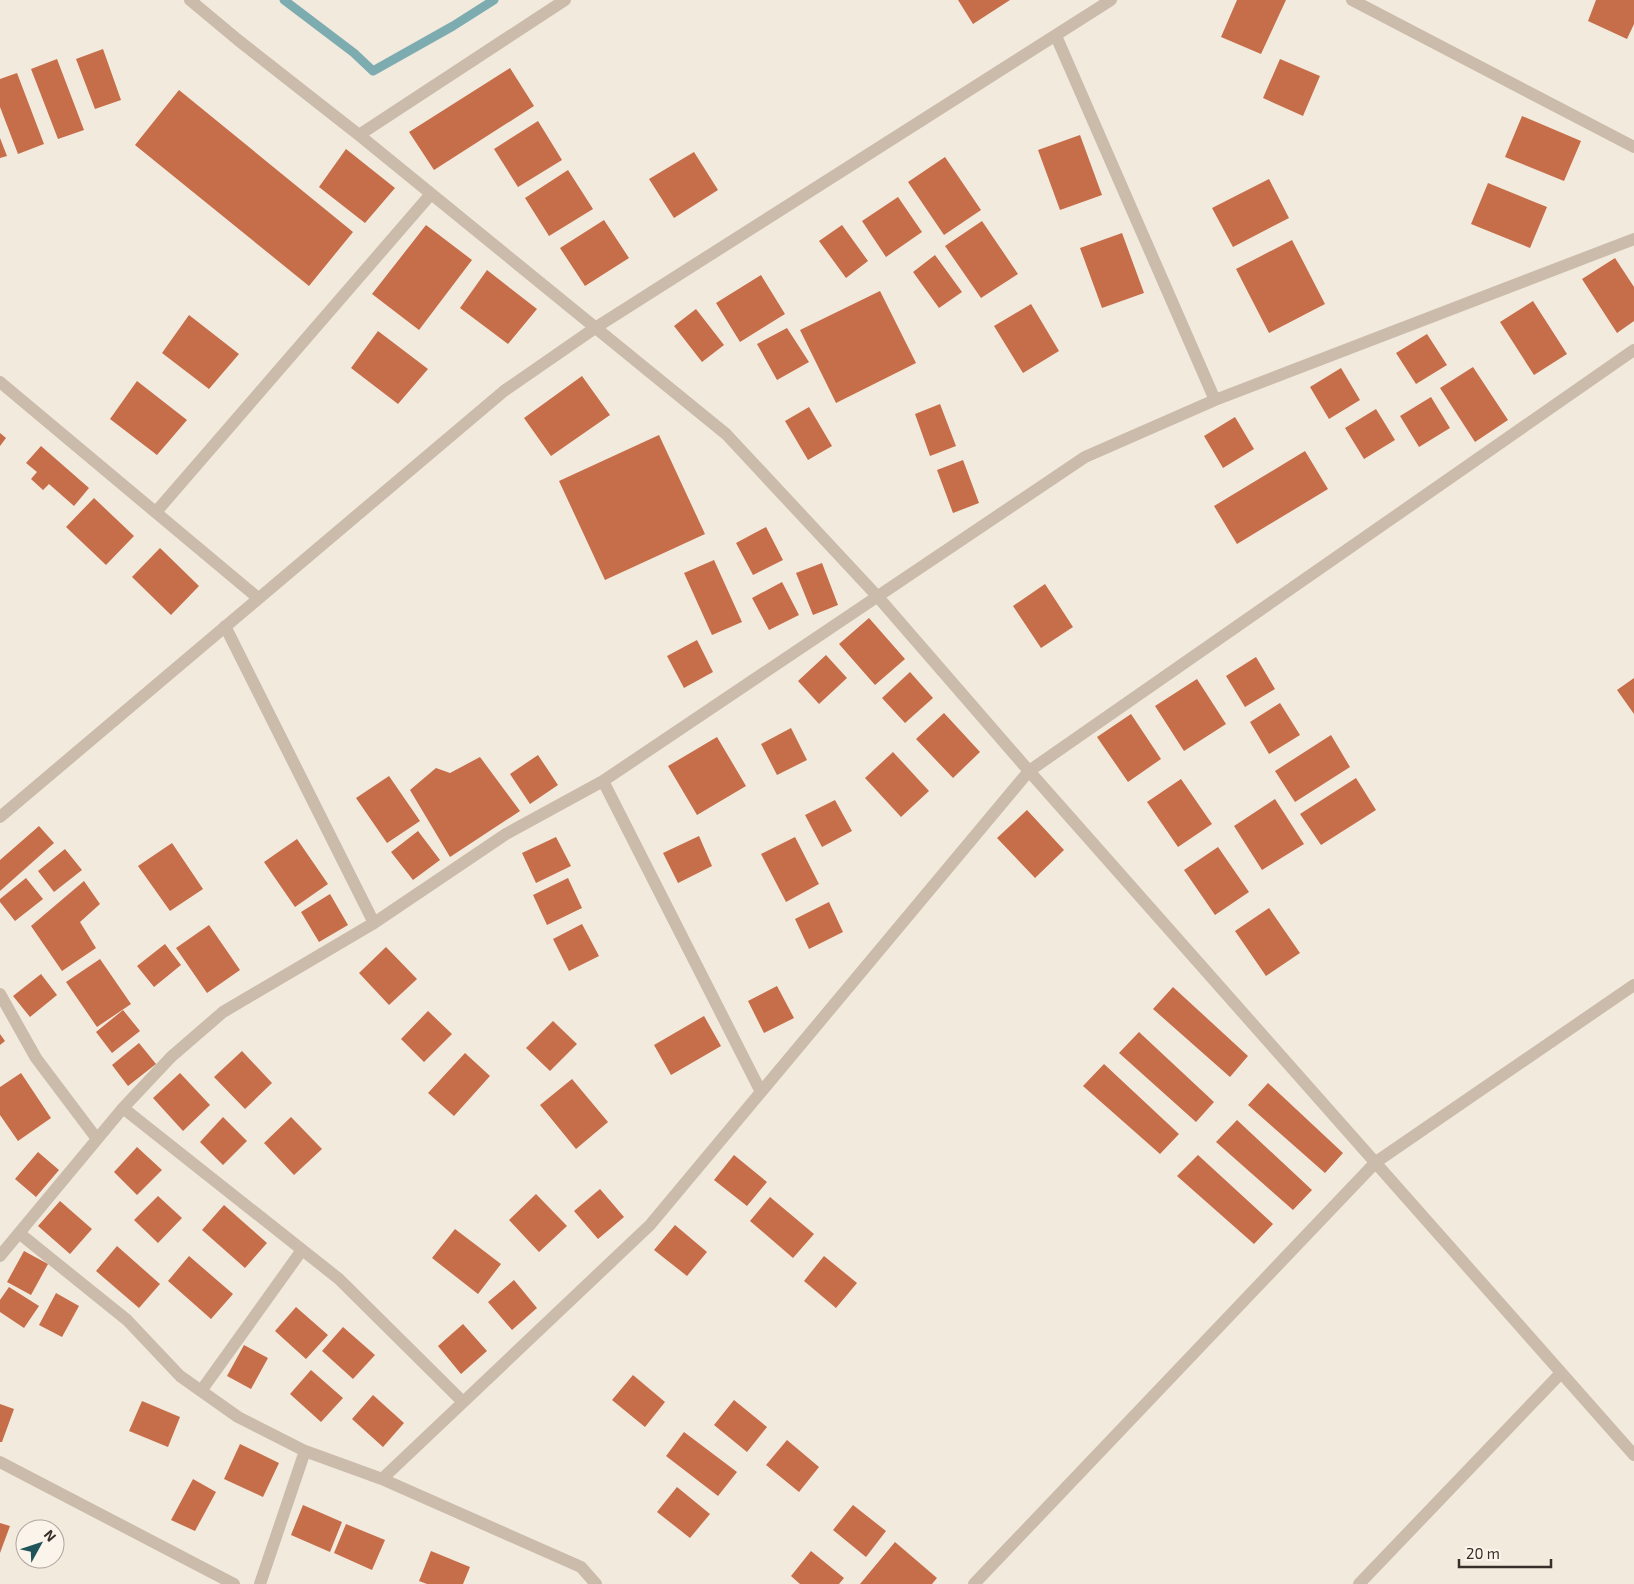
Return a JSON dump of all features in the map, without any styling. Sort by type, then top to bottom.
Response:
[{"type":"street","points":[[190,0],[726,434],[878,597],[1029,771],[1634,1455]]},
{"type":"street","points":[[359,135],[565,0]]},
{"type":"street","points":[[0,817],[504,391],[595,328],[1111,0]]},
{"type":"street","points":[[1352,0],[1634,147]]},
{"type":"street","points":[[1056,36],[1215,400]]},
{"type":"street","points":[[156,512],[431,194]]},
{"type":"street","points":[[0,1256],[123,1108],[171,1057],[223,1012],[374,923],[506,834],[603,781],[1085,457],[1215,400],[1634,239]]},
{"type":"street","points":[[382,1479],[650,1225],[1029,771],[1634,350]]},
{"type":"street","points":[[0,382],[258,598]]},
{"type":"street","points":[[225,626],[374,923]]},
{"type":"street","points":[[603,781],[761,1092]]},
{"type":"street","points":[[974,1584],[1376,1162],[1634,985]]},
{"type":"street","points":[[0,994],[36,1058],[97,1139]]},
{"type":"street","points":[[123,1108],[339,1279],[463,1402]]},
{"type":"street","points":[[19,1233],[127,1320],[180,1376],[238,1417],[306,1451],[382,1479],[581,1567],[596,1584]]},
{"type":"street","points":[[201,1391],[302,1250]]},
{"type":"street","points":[[1359,1584],[1561,1373]]},
{"type":"street","points":[[260,1584],[306,1451]]},
{"type":"street","points":[[0,1462],[234,1584]]},
{"type":"building","points":[[958,0],[1010,0],[973,24]]},
{"type":"building","points":[[1237,0],[1286,0],[1261,54],[1221,37]]},
{"type":"building","points":[[1596,0],[1634,0],[1634,24],[1627,39],[1588,21]]},
{"type":"building","points":[[103,49],[121,100],[95,109],[76,59]]},
{"type":"building","points":[[57,59],[84,130],[58,139],[31,69]]},
{"type":"building","points":[[1280,59],[1320,76],[1303,116],[1263,98]]},
{"type":"building","points":[[510,68],[534,106],[434,170],[409,132]]},
{"type":"building","points":[[17,73],[44,144],[18,154],[0,107],[0,79]]},
{"type":"building","points":[[179,90],[353,232],[309,286],[135,145]]},
{"type":"building","points":[[1522,116],[1581,141],[1564,181],[1505,157]]},
{"type":"building","points":[[538,121],[562,160],[518,187],[494,149]]},
{"type":"building","points":[[1080,135],[1102,195],[1060,210],[1038,150]]},
{"type":"building","points":[[0,138],[7,156],[0,158]]},
{"type":"building","points":[[346,149],[395,188],[365,223],[319,187]]},
{"type":"building","points":[[694,152],[718,190],[674,218],[649,179]]},
{"type":"building","points":[[945,157],[981,210],[944,235],[908,182]]},
{"type":"building","points":[[568,170],[593,209],[549,236],[525,198]]},
{"type":"building","points":[[1269,179],[1289,218],[1233,247],[1212,208]]},
{"type":"building","points":[[1488,183],[1547,207],[1530,248],[1471,224]]},
{"type":"building","points":[[898,197],[922,232],[886,257],[862,221]]},
{"type":"building","points":[[604,220],[629,258],[585,286],[560,248]]},
{"type":"building","points":[[982,221],[1018,274],[981,298],[945,246]]},
{"type":"building","points":[[426,225],[472,260],[419,330],[372,294]]},
{"type":"building","points":[[842,225],[868,261],[846,278],[819,241]]},
{"type":"building","points":[[1122,233],[1144,293],[1102,308],[1080,248]]},
{"type":"building","points":[[1292,240],[1325,304],[1269,333],[1236,269]]},
{"type":"building","points":[[935,255],[962,292],[939,308],[913,272]]},
{"type":"building","points":[[1615,258],[1634,287],[1634,321],[1617,333],[1582,279]]},
{"type":"building","points":[[487,270],[537,309],[508,344],[460,308]]},
{"type":"building","points":[[761,275],[785,314],[740,342],[716,303]]},
{"type":"building","points":[[880,291],[916,363],[836,403],[800,330]]},
{"type":"building","points":[[1533,301],[1567,354],[1534,375],[1500,322]]},
{"type":"building","points":[[1031,304],[1059,351],[1023,373],[994,326]]},
{"type":"building","points":[[696,309],[724,345],[702,362],[674,326]]},
{"type":"building","points":[[189,315],[239,354],[209,389],[162,353]]},
{"type":"building","points":[[787,328],[809,362],[777,380],[757,344]]},
{"type":"building","points":[[378,331],[428,369],[398,404],[351,368]]},
{"type":"building","points":[[1427,334],[1447,365],[1416,384],[1396,353]]},
{"type":"building","points":[[1473,367],[1508,420],[1475,442],[1440,388]]},
{"type":"building","points":[[1341,368],[1360,400],[1329,419],[1310,387]]},
{"type":"building","points":[[582,376],[610,415],[551,456],[524,418]]},
{"type":"building","points":[[137,381],[187,420],[157,455],[110,419]]},
{"type":"building","points":[[1431,397],[1450,428],[1419,447],[1400,416]]},
{"type":"building","points":[[940,404],[956,446],[930,456],[915,414]]},
{"type":"building","points":[[809,407],[832,446],[808,460],[785,421]]},
{"type":"building","points":[[1376,409],[1395,440],[1364,459],[1345,428]]},
{"type":"building","points":[[1235,417],[1254,449],[1223,468],[1204,436]]},
{"type":"building","points":[[0,433],[6,438],[0,446]]},
{"type":"building","points":[[659,435],[705,534],[605,580],[559,481]]},
{"type":"building","points":[[41,446],[89,488],[74,506],[49,484],[43,490],[31,479],[37,472],[26,463]]},
{"type":"building","points":[[1305,451],[1328,489],[1237,544],[1214,506]]},
{"type":"building","points":[[963,460],[979,503],[953,513],[937,470]]},
{"type":"building","points":[[94,498],[134,536],[106,565],[66,527]]},
{"type":"building","points":[[766,527],[783,560],[753,575],[736,543]]},
{"type":"building","points":[[160,548],[199,586],[171,615],[132,577]]},
{"type":"building","points":[[714,560],[742,622],[712,635],[684,573]]},
{"type":"building","points":[[822,563],[838,605],[813,615],[796,573]]},
{"type":"building","points":[[782,582],[799,615],[769,630],[752,598]]},
{"type":"building","points":[[1045,584],[1073,627],[1041,648],[1013,606]]},
{"type":"building","points":[[869,618],[905,659],[875,685],[839,644]]},
{"type":"building","points":[[697,640],[713,672],[684,688],[667,656]]},
{"type":"building","points":[[826,655],[847,678],[819,704],[798,681]]},
{"type":"building","points":[[1256,657],[1275,689],[1245,707],[1226,676]]},
{"type":"building","points":[[910,672],[933,698],[905,723],[882,698]]},
{"type":"building","points":[[1634,678],[1634,714],[1617,690]]},
{"type":"building","points":[[1197,679],[1226,724],[1184,751],[1155,706]]},
{"type":"building","points":[[1280,703],[1300,735],[1269,754],[1250,722]]},
{"type":"building","points":[[944,713],[980,752],[953,778],[916,739]]},
{"type":"building","points":[[1131,714],[1161,759],[1128,782],[1097,737]]},
{"type":"building","points":[[791,728],[807,760],[777,775],[761,744]]},
{"type":"building","points":[[1331,735],[1350,767],[1295,802],[1275,771]]},
{"type":"building","points":[[717,737],[746,786],[697,815],[668,766]]},
{"type":"building","points":[[893,752],[929,791],[901,817],[865,778]]},
{"type":"building","points":[[538,755],[558,785],[530,804],[510,774]]},
{"type":"building","points":[[480,757],[520,811],[450,857],[410,790],[436,768],[450,773]]},
{"type":"building","points":[[389,776],[420,821],[387,843],[356,798]]},
{"type":"building","points":[[1356,778],[1376,810],[1321,845],[1300,814]]},
{"type":"building","points":[[1181,779],[1212,824],[1178,847],[1147,802]]},
{"type":"building","points":[[1275,799],[1304,844],[1262,870],[1234,826]]},
{"type":"building","points":[[835,800],[852,831],[822,847],[805,815]]},
{"type":"building","points":[[1027,810],[1064,850],[1035,878],[997,838]]},
{"type":"building","points":[[39,826],[54,843],[0,891],[0,860]]},
{"type":"building","points":[[418,831],[440,860],[413,880],[391,852]]},
{"type":"building","points":[[699,836],[712,866],[678,883],[663,853]]},
{"type":"building","points":[[556,837],[571,866],[536,883],[522,853]]},
{"type":"building","points":[[795,837],[819,884],[786,902],[761,854]]},
{"type":"building","points":[[297,839],[328,884],[295,907],[264,862]]},
{"type":"building","points":[[172,843],[203,889],[170,911],[138,866]]},
{"type":"building","points":[[1218,847],[1249,892],[1215,915],[1184,870]]},
{"type":"building","points":[[65,849],[82,870],[54,892],[38,871]]},
{"type":"building","points":[[26,878],[43,899],[15,921],[0,902],[0,899]]},
{"type":"building","points":[[568,878],[582,908],[547,925],[533,895]]},
{"type":"building","points":[[84,881],[100,904],[80,922],[96,948],[62,971],[31,926]]},
{"type":"building","points":[[330,894],[348,925],[319,942],[301,912]]},
{"type":"building","points":[[829,902],[843,932],[809,949],[795,919]]},
{"type":"building","points":[[1269,908],[1300,953],[1266,976],[1235,931]]},
{"type":"building","points":[[582,924],[599,956],[569,971],[553,939]]},
{"type":"building","points":[[209,925],[240,970],[207,993],[176,948]]},
{"type":"building","points":[[165,944],[181,965],[154,987],[137,966]]},
{"type":"building","points":[[386,947],[417,979],[389,1005],[359,973]]},
{"type":"building","points":[[100,959],[131,1004],[97,1027],[66,982]]},
{"type":"building","points":[[41,974],[57,995],[30,1017],[13,996]]},
{"type":"building","points":[[777,986],[794,1018],[764,1033],[748,1001]]},
{"type":"building","points":[[1173,987],[1248,1056],[1230,1077],[1153,1009]]},
{"type":"building","points":[[123,1010],[140,1031],[112,1053],[96,1032]]},
{"type":"building","points":[[428,1011],[452,1034],[424,1062],[401,1039]]},
{"type":"building","points":[[704,1016],[721,1046],[671,1075],[654,1045]]},
{"type":"building","points":[[553,1021],[577,1044],[550,1071],[526,1048]]},
{"type":"building","points":[[1139,1032],[1214,1102],[1196,1122],[1119,1053]]},
{"type":"building","points":[[0,1034],[5,1041],[0,1045]]},
{"type":"building","points":[[139,1043],[156,1064],[128,1086],[112,1065]]},
{"type":"building","points":[[242,1051],[272,1083],[245,1109],[214,1077]]},
{"type":"building","points":[[465,1053],[490,1076],[454,1116],[428,1093]]},
{"type":"building","points":[[1104,1064],[1179,1134],[1160,1154],[1083,1086]]},
{"type":"building","points":[[21,1073],[51,1118],[18,1141],[0,1115],[0,1087]]},
{"type":"building","points":[[180,1073],[210,1105],[183,1131],[153,1098]]},
{"type":"building","points":[[572,1079],[608,1122],[576,1149],[540,1105]]},
{"type":"building","points":[[1268,1083],[1343,1153],[1325,1173],[1248,1105]]},
{"type":"building","points":[[223,1117],[247,1141],[223,1165],[200,1142]]},
{"type":"building","points":[[291,1117],[322,1149],[294,1175],[264,1143]]},
{"type":"building","points":[[1237,1120],[1312,1190],[1293,1210],[1216,1142]]},
{"type":"building","points":[[137,1147],[162,1170],[137,1195],[114,1172]]},
{"type":"building","points":[[38,1152],[59,1170],[36,1197],[15,1179]]},
{"type":"building","points":[[734,1155],[767,1182],[747,1206],[714,1180]]},
{"type":"building","points":[[1198,1155],[1273,1224],[1254,1244],[1177,1176]]},
{"type":"building","points":[[600,1189],[624,1217],[598,1239],[574,1211]]},
{"type":"building","points":[[536,1194],[567,1226],[539,1252],[509,1220]]},
{"type":"building","points":[[158,1196],[182,1218],[158,1243],[134,1220]]},
{"type":"building","points":[[770,1197],[814,1234],[793,1258],[750,1221]]},
{"type":"building","points":[[60,1201],[92,1229],[70,1254],[38,1226]]},
{"type":"building","points":[[224,1205],[267,1243],[245,1268],[202,1230]]},
{"type":"building","points":[[675,1225],[707,1252],[687,1276],[654,1250]]},
{"type":"building","points":[[455,1229],[501,1264],[478,1294],[432,1258]]},
{"type":"building","points":[[117,1246],[160,1284],[139,1308],[96,1271]]},
{"type":"building","points":[[24,1251],[48,1264],[31,1295],[7,1282]]},
{"type":"building","points":[[189,1256],[233,1294],[211,1319],[168,1281]]},
{"type":"building","points":[[824,1256],[857,1283],[836,1308],[804,1281]]},
{"type":"building","points":[[514,1280],[537,1308],[512,1330],[488,1302]]},
{"type":"building","points":[[9,1287],[39,1306],[24,1328],[0,1312],[0,1300]]},
{"type":"building","points":[[56,1293],[79,1306],[62,1337],[39,1325]]},
{"type":"building","points":[[296,1307],[328,1335],[306,1359],[275,1331]]},
{"type":"building","points":[[463,1324],[487,1351],[461,1374],[438,1346]]},
{"type":"building","points":[[343,1327],[375,1355],[353,1379],[322,1351]]},
{"type":"building","points":[[244,1345],[268,1358],[251,1389],[227,1376]]},
{"type":"building","points":[[311,1370],[343,1398],[321,1422],[290,1394]]},
{"type":"building","points":[[633,1375],[665,1402],[645,1427],[612,1400]]},
{"type":"building","points":[[373,1395],[404,1423],[383,1447],[352,1419]]},
{"type":"building","points":[[734,1400],[767,1427],[747,1452],[714,1425]]},
{"type":"building","points":[[142,1401],[180,1417],[168,1447],[129,1431]]},
{"type":"building","points":[[0,1404],[14,1409],[2,1442],[0,1442]]},
{"type":"building","points":[[684,1432],[737,1472],[718,1496],[666,1456]]},
{"type":"building","points":[[787,1440],[819,1467],[799,1492],[766,1465]]},
{"type":"building","points":[[240,1444],[279,1463],[263,1497],[224,1479]]},
{"type":"building","points":[[193,1479],[216,1492],[195,1531],[171,1520]]},
{"type":"building","points":[[677,1487],[710,1514],[690,1538],[657,1512]]},
{"type":"building","points":[[303,1505],[342,1522],[330,1552],[291,1535]]},
{"type":"building","points":[[853,1505],[886,1531],[866,1557],[833,1530]]},
{"type":"building","points":[[0,1523],[10,1526],[0,1553]]},
{"type":"building","points":[[346,1524],[385,1540],[372,1570],[334,1553]]},
{"type":"building","points":[[895,1542],[937,1578],[932,1584],[860,1584]]},
{"type":"building","points":[[431,1551],[470,1567],[463,1584],[427,1584],[419,1581]]},
{"type":"building","points":[[811,1551],[844,1578],[839,1584],[800,1584],[791,1576]]},
{"type":"waterway","points":[[284,0],[354,53],[373,71],[453,26],[494,0]]}]
